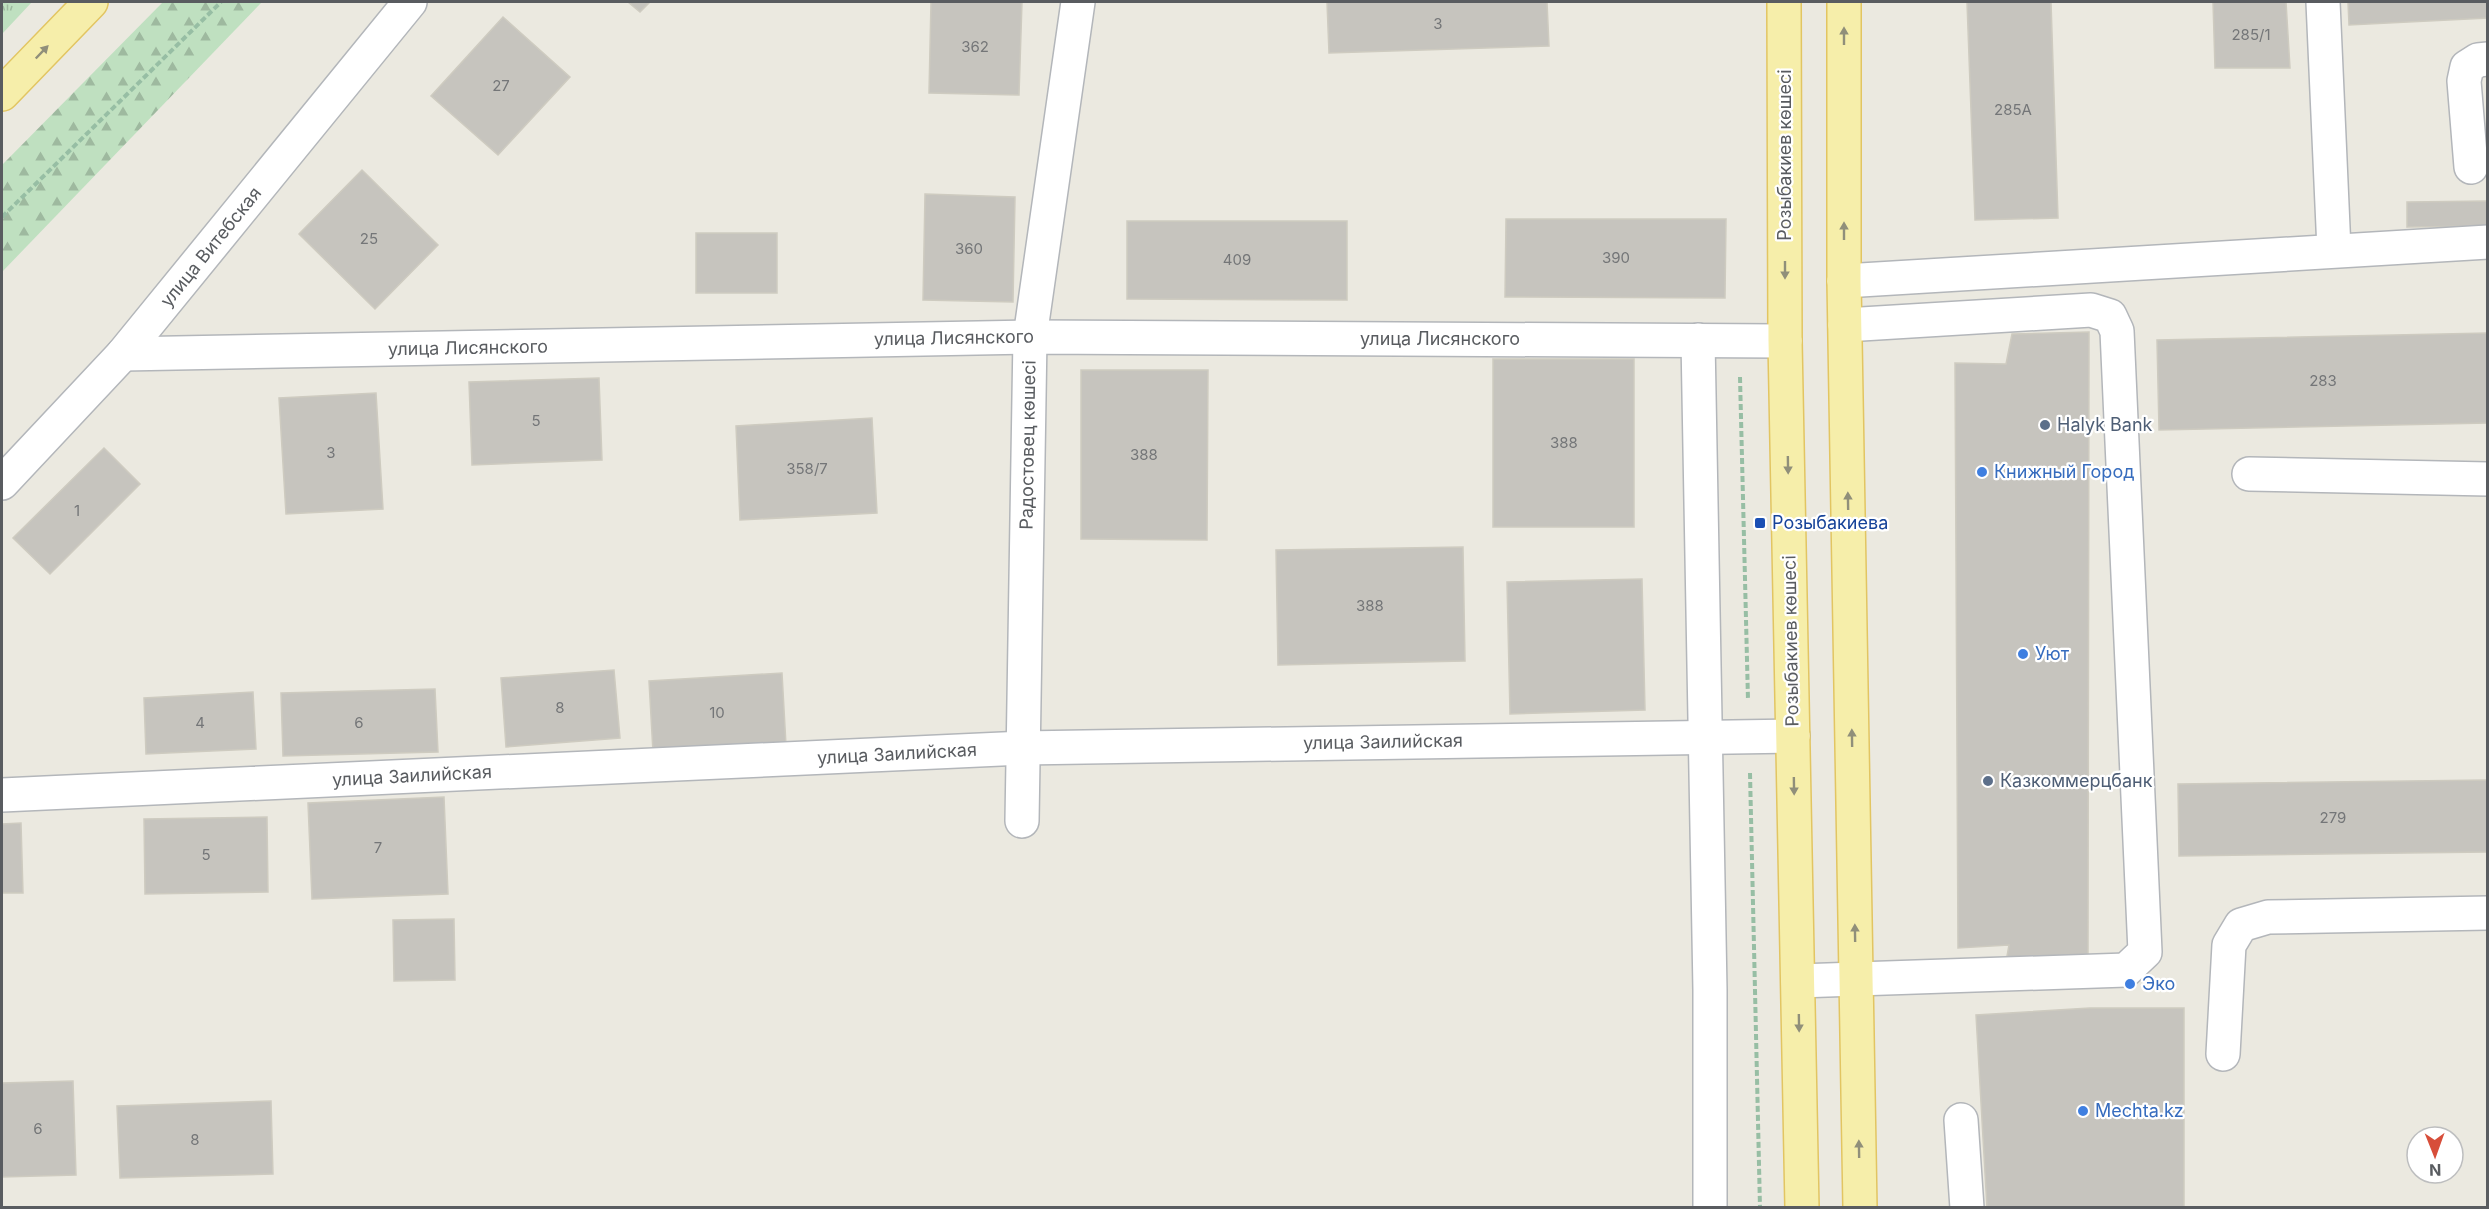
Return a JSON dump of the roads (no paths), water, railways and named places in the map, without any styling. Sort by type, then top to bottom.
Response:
[{"type":"main road","points":[[2,94],[91,2]]},
{"type":"main road","name":"Розыбакиев көшесі","points":[[1784,2],[1785,341],[1802,1208]]},
{"type":"main road","points":[[1844,2],[1844,281],[1860,1208]]},
{"type":"street","name":"улица Витебская","points":[[2,483],[123,354],[410,2]]},
{"type":"street","name":"Радостовец көшесі","points":[[1022,821],[1030,337],[1078,2]]},
{"type":"street","points":[[2323,2],[2334,250]]},
{"type":"street","points":[[2471,167],[2464,81],[2467,67],[2478,60],[2487,59]]},
{"type":"street","points":[[1844,281],[2487,242]]},
{"type":"street","points":[[1798,981],[2126,970],[2145,952],[2117,331],[2110,316],[2091,310],[1845,325]]},
{"type":"street","name":"улица Лисянского","points":[[123,354],[1030,337],[1785,341]]},
{"type":"street","points":[[1698,340],[1710,990],[1710,1208]]},
{"type":"street","points":[[2249,474],[2487,479]]},
{"type":"street","name":"улица Заилийская","points":[[2,795],[1022,748],[1793,736]]},
{"type":"street","points":[[2223,1054],[2229,945],[2241,925],[2268,917],[2487,913]]},
{"type":"street","points":[[1961,1120],[1967,1208]]},
{"type":"place","name":"Halyk Bank","points":[[2045,425]]},
{"type":"place","name":"Книжный Город","points":[[1982,472]]},
{"type":"place","name":"Розыбакиева","points":[[1760,523]]},
{"type":"place","name":"Уют","points":[[2023,654]]},
{"type":"place","name":"Казкоммерцбанк","points":[[1988,781]]},
{"type":"place","name":"Эко","points":[[2130,984]]},
{"type":"place","name":"Mechta.kz","points":[[2083,1111]]}]
